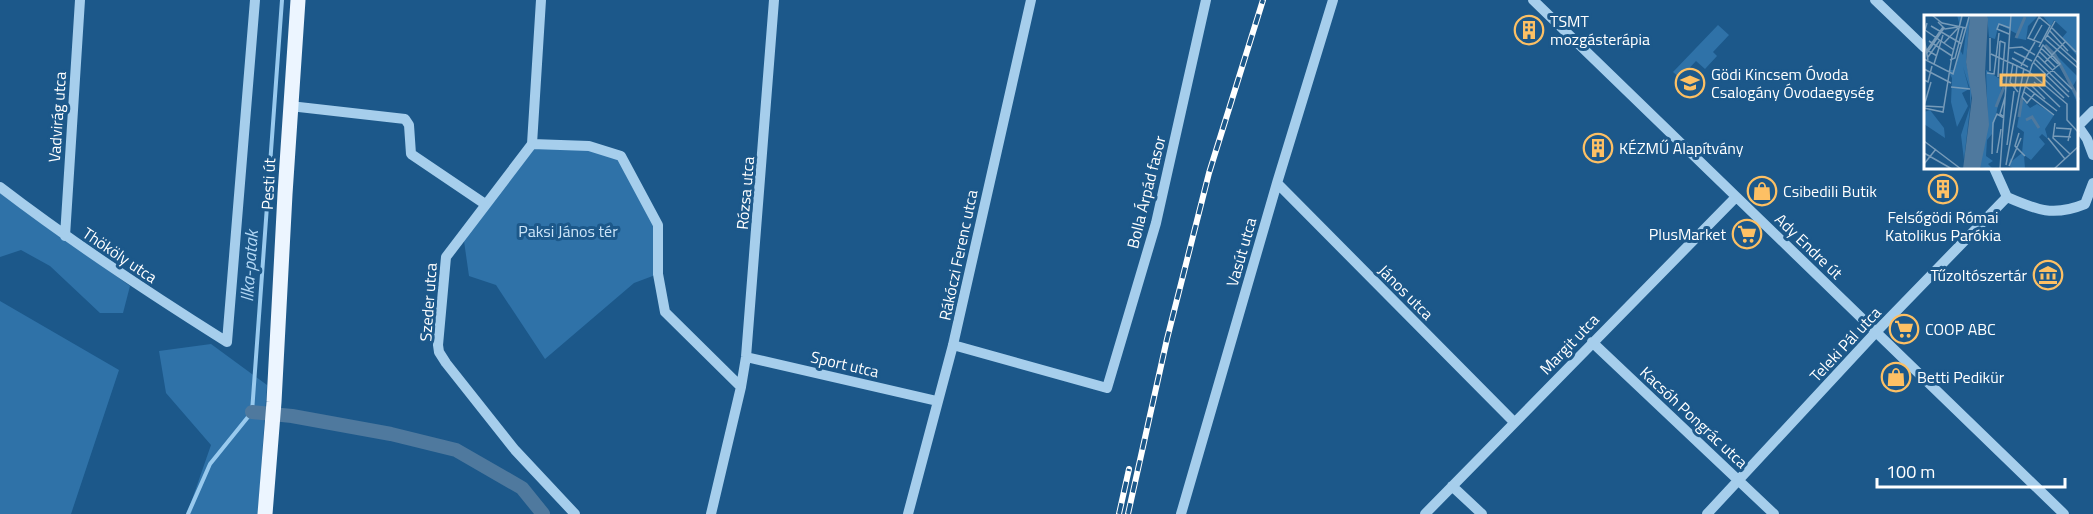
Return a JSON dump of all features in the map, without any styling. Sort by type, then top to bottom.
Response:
[{"type":"main road","name":"Pesti út","points":[[265,514],[273,425],[298,0]]},
{"type":"street","name":"Vadvirág utca","points":[[64,236],[80,0]]},
{"type":"street","name":"Thököly utca","points":[[0,187],[64,236],[227,342],[255,0]]},
{"type":"street","points":[[541,0],[532,144],[589,146],[621,156],[658,225],[658,274],[665,312],[741,387]]},
{"type":"street","name":"Rózsa utca","points":[[711,514],[746,357],[774,0]]},
{"type":"street","name":"Rákóczi Ferenc utca","points":[[908,514],[954,345],[1030,0]]},
{"type":"street","name":"Bolla Árpád fasor","points":[[954,345],[1107,388],[1156,223],[1206,0]]},
{"type":"street","name":"Vasút utca","points":[[1181,514],[1277,183],[1333,0]]},
{"type":"street","name":"Ady Endre út","points":[[1533,0],[2064,514]]},
{"type":"street","points":[[1875,0],[1924,47]]},
{"type":"street","points":[[291,106],[405,119],[409,125],[411,154],[485,204]]},
{"type":"street","points":[[2093,111],[2078,124],[2093,155]]},
{"type":"street","name":"Szeder utca","points":[[532,144],[446,257],[439,352],[515,450],[575,514]]},
{"type":"street","points":[[1995,170],[2007,197],[2047,212],[2089,208],[2093,183]]},
{"type":"street","name":"János utca","points":[[1277,183],[1514,422]]},
{"type":"street","name":"Margit utca","points":[[1425,514],[1736,197]]},
{"type":"street","name":"Teleki Pál utca","points":[[1707,514],[1876,332],[2007,197]]},
{"type":"street","name":"Kacsóh Pongrác utca","points":[[1592,342],[1774,514]]},
{"type":"street","name":"Sport utca","points":[[746,357],[938,401]]},
{"type":"street","points":[[1452,486],[1482,514]]},
{"type":"green space","points":[[1718,25],[1729,35],[1713,52],[1717,56],[1705,69],[1696,61],[1680,78],[1673,72]]},
{"type":"green space","name":"Paksi János tér","points":[[532,144],[589,146],[621,156],[658,225],[658,274],[634,283],[545,359],[496,285],[469,276],[463,234]]},
{"type":"green space","points":[[0,192],[130,286],[123,313],[100,313],[50,266],[21,250],[0,257]]},
{"type":"green space","points":[[0,301],[119,370],[71,514],[0,514]]},
{"type":"green space","points":[[211,344],[267,385],[258,514],[187,514],[211,445],[166,393],[159,351]]},
{"type":"waterway","name":"Ilka-patak","points":[[188,514],[210,464],[252,412],[282,0]]},
{"type":"waterway","points":[[252,412],[292,416],[391,434],[456,450],[522,488],[543,514]]},
{"type":"railway","points":[[1128,514],[1167,339],[1209,173],[1263,0]]},
{"type":"railway","points":[[1119,514],[1129,469]]},
{"type":"place","name":"TSMT mozgásterápia","points":[[1529,30]]},
{"type":"place","name":"Gödi Kincsem Óvoda Csalogány Óvodaegység","points":[[1690,83]]},
{"type":"place","name":"KÉZMŰ Alapítvány","points":[[1598,148]]},
{"type":"place","name":"Felsőgödi Római Katolikus Parókia","points":[[1943,189]]},
{"type":"place","name":"Csibedili Butik","points":[[1762,191]]},
{"type":"place","name":"PlusMarket","points":[[1747,234]]},
{"type":"place","name":"Tűzoltószertár","points":[[2048,275]]},
{"type":"place","name":"COOP ABC","points":[[1904,329]]},
{"type":"place","name":"Betti Pedikür","points":[[1896,377]]}]
